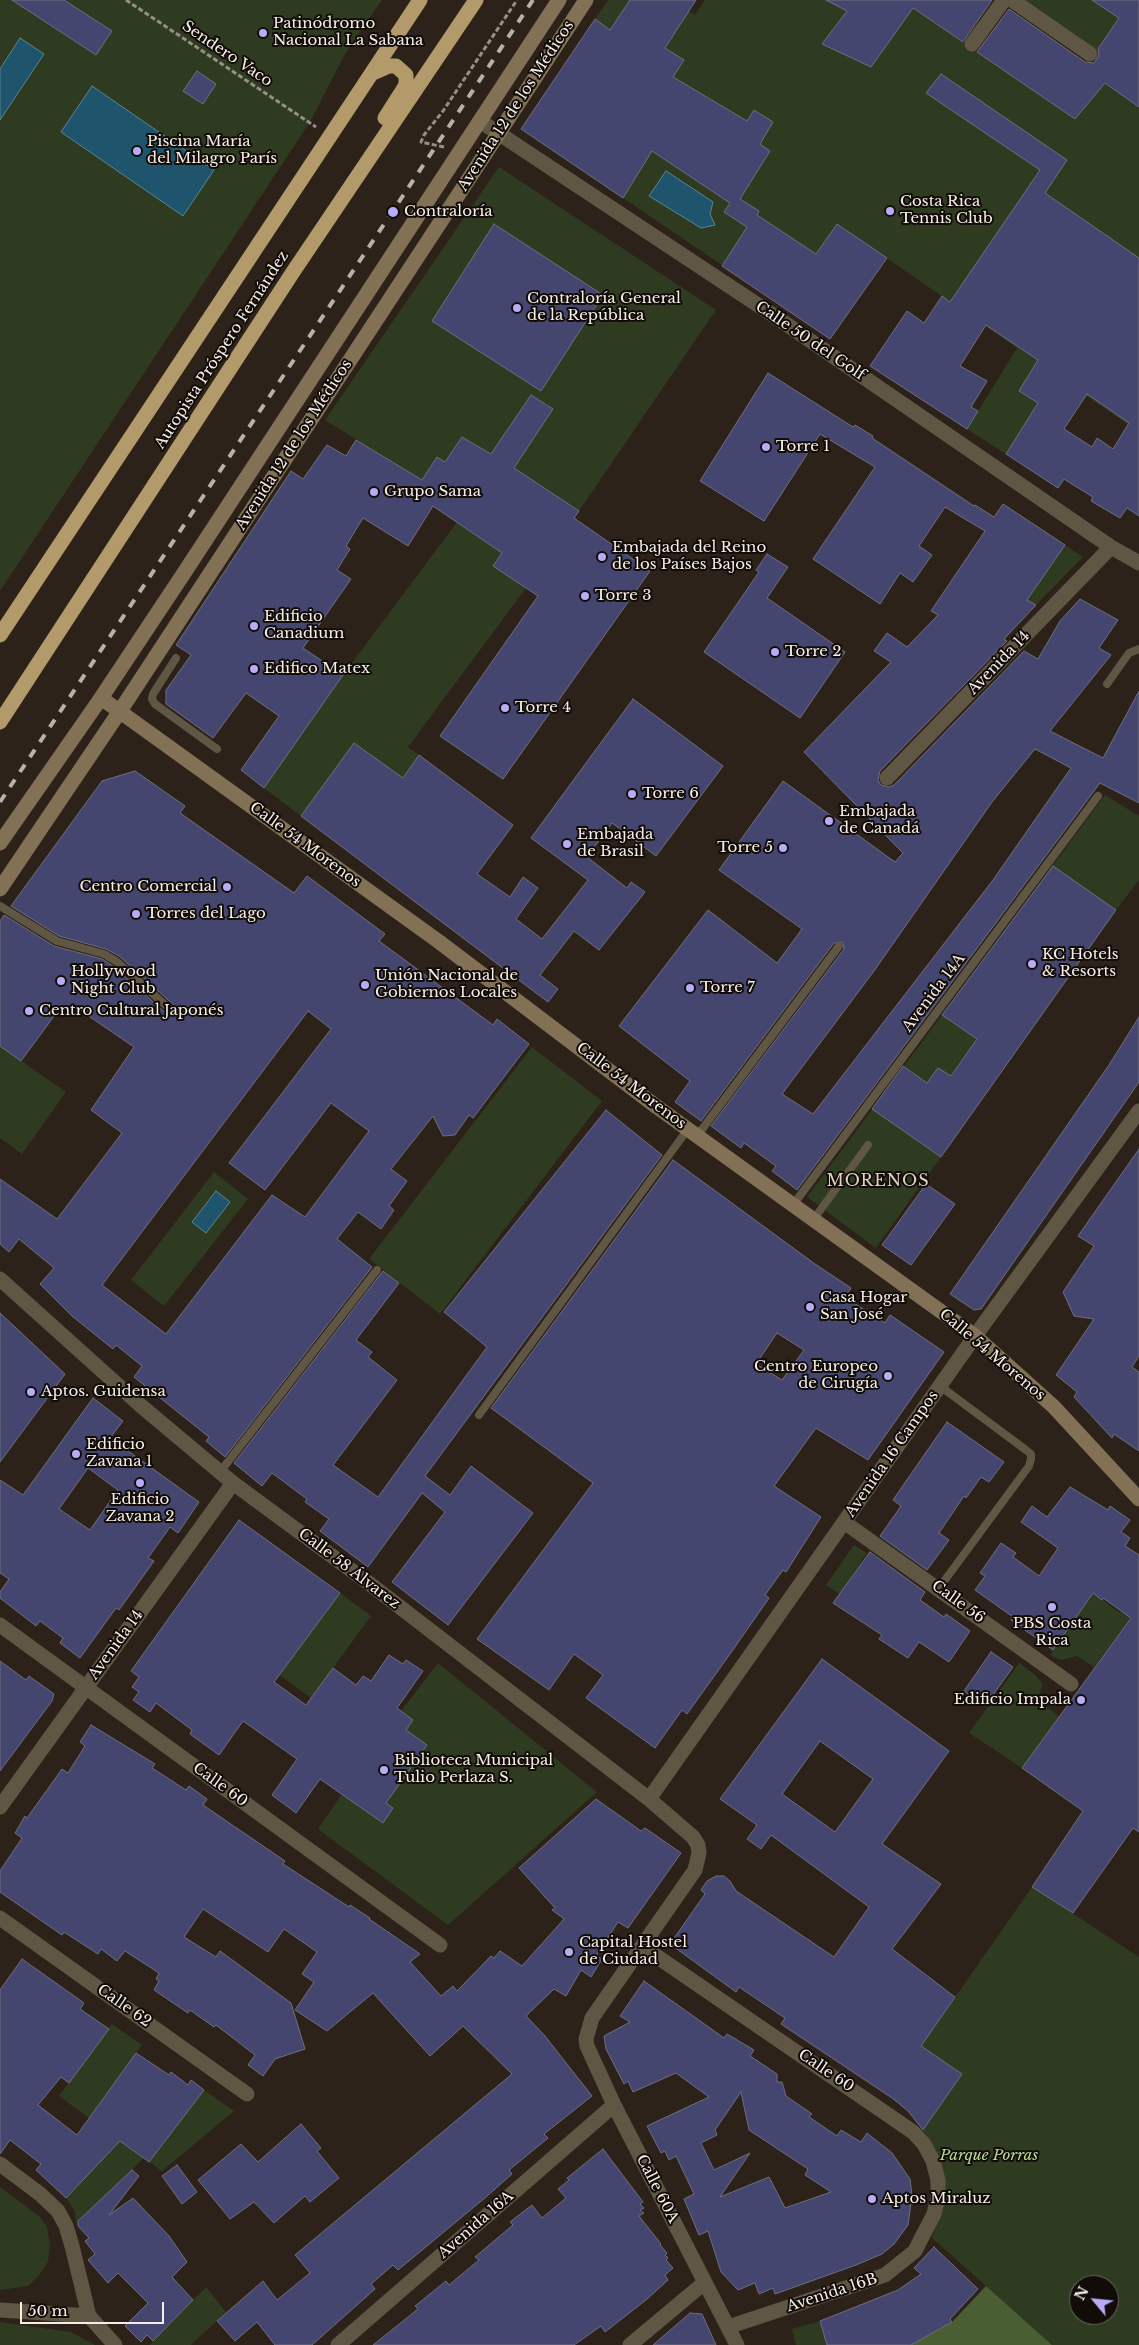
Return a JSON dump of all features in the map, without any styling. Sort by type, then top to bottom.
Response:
[{"type":"highway","name":"Autopista Próspero Fernández","points":[[0,636],[420,0]]},
{"type":"highway","name":"Autopista Próspero Fernández","points":[[0,722],[292,272],[476,0]]},
{"type":"highway","points":[[367,163],[377,132],[406,85],[407,80],[401,69],[396,66],[389,66],[371,74]]},
{"type":"main road","name":"Avenida 12 de los Médicos","points":[[0,843],[101,698],[559,0]]},
{"type":"main road","name":"Avenida 12 de los Médicos","points":[[0,889],[120,711],[498,134],[590,1]]},
{"type":"main road","name":"Calle 54 Morenos","points":[[101,698],[438,941],[692,1133],[975,1336],[1054,1407],[1139,1499]]},
{"type":"street","points":[[972,44],[1004,0]]},
{"type":"street","points":[[1012,0],[1090,54]]},
{"type":"street","name":"Calle 50 del Golf","points":[[480,121],[773,315],[1112,547],[1139,563]]},
{"type":"street","name":"Avenida 14","points":[[887,778],[1112,547]]},
{"type":"street","name":"Avenida 16 Campos","points":[[649,1800],[975,1336],[1139,1111]]},
{"type":"street","name":"Calle 58 Álvarez","points":[[0,1279],[140,1405],[233,1483],[370,1584],[649,1800],[693,1837],[698,1845],[699,1853],[695,1870],[643,1947]]},
{"type":"street","name":"Avenida 14","points":[[0,1807],[233,1483]]},
{"type":"street","name":"Calle 56","points":[[844,1522],[1071,1684]]},
{"type":"street","name":"Calle 60","points":[[0,1625],[440,1945]]},
{"type":"street","name":"Calle 62","points":[[0,1918],[247,2094]]},
{"type":"street","name":"Calle 60","points":[[643,1947],[913,2132],[924,2144],[933,2161],[938,2180],[938,2197],[934,2214],[922,2237]]},
{"type":"street","name":"Calle 60A","points":[[643,1947],[592,2018],[587,2030],[587,2046],[614,2105],[736,2345]]},
{"type":"street","name":"Avenida 16A","points":[[338,2345],[614,2105]]},
{"type":"street","points":[[0,2164],[40,2194],[58,2211],[66,2226],[72,2246],[89,2316],[115,2345]]},
{"type":"street","name":"Avenida 16B","points":[[728,2327],[885,2275],[915,2251],[922,2237]]},
{"type":"street","points":[[630,2345],[704,2283]]},
{"type":"street","points":[[0,2310],[89,2316]]},
{"type":"lane","points":[[1107,684],[1129,652],[1139,649]]},
{"type":"lane","points":[[176,658],[153,694],[152,699],[155,704],[217,750]]},
{"type":"lane","name":"Avenida 14A","points":[[793,1205],[1098,796]]},
{"type":"lane","points":[[0,906],[57,941],[104,954],[116,961],[172,1011]]},
{"type":"lane","points":[[479,1415],[692,1133],[839,946]]},
{"type":"lane","points":[[813,1220],[868,1145]]},
{"type":"lane","points":[[220,1472],[377,1270]]},
{"type":"lane","points":[[939,1588],[1029,1466],[1031,1459],[1031,1454],[940,1386]]},
{"type":"path","name":"Sendero Vaco","points":[[126,0],[316,127]]},
{"type":"path","points":[[461,149],[421,142],[517,0]]},
{"type":"green space","points":[[0,0],[382,0],[345,54],[310,122],[0,591]]},
{"type":"green space","name":"Costa Rica Tennis Club","points":[[608,0],[672,0],[695,15],[705,0],[901,0],[1075,119],[1139,40],[1139,432],[1037,362],[1038,403],[1006,454],[967,429],[1017,348],[837,224],[781,305],[521,129]]},
{"type":"green space","points":[[1025,0],[1092,0],[1119,18],[1097,50]]},
{"type":"green space","points":[[499,167],[716,310],[579,511],[514,468],[553,409],[531,395],[491,454],[462,437],[430,485],[325,420]]},
{"type":"green space","points":[[457,522],[502,553],[493,566],[526,588],[408,747],[419,755],[403,778],[301,816],[264,788],[343,675]]},
{"type":"green space","points":[[1065,545],[1083,557],[1036,605],[1027,600]]},
{"type":"green space","points":[[1105,795],[1139,816],[1139,880],[1116,910],[1054,867],[947,1019],[977,1039],[951,1076],[938,1068],[927,1083],[909,1070],[878,1113],[941,1157],[876,1248],[807,1197]]},
{"type":"green space","points":[[0,1046],[66,1092],[22,1154],[0,1138]]},
{"type":"green space","points":[[532,1047],[602,1101],[440,1314],[369,1259]]},
{"type":"green space","points":[[214,1172],[248,1199],[164,1306],[131,1280]]},
{"type":"green space","points":[[854,1545],[867,1553],[847,1584],[886,1610],[898,1633],[826,1585]]},
{"type":"green space","points":[[1139,1587],[1139,1606],[1094,1667],[1077,1656],[1061,1660],[1050,1655],[1093,1593],[1120,1613]]},
{"type":"green space","points":[[340,1593],[371,1616],[311,1698],[279,1675]]},
{"type":"green space","points":[[438,1663],[597,1792],[448,1925],[318,1829],[342,1794],[383,1822],[393,1808],[386,1803],[427,1745],[406,1730],[413,1720],[401,1711]]},
{"type":"green space","points":[[1019,1663],[1034,1674],[1043,1684],[1037,1700],[1059,1716],[1022,1768],[969,1733]]},
{"type":"green space","name":"Parque Porras","points":[[1032,1887],[1139,1957],[1139,2345],[1052,2345],[932,2238],[943,2206],[944,2176],[936,2150],[923,2130],[962,2074],[921,2046]]},
{"type":"green space","points":[[112,2024],[142,2045],[89,2118],[59,2096]]},
{"type":"green space","points":[[204,2090],[234,2111],[162,2171],[149,2162]]},
{"type":"green space","points":[[120,2141],[144,2158],[76,2223],[75,2211],[66,2198]]},
{"type":"green space","points":[[0,2187],[40,2217],[47,2227],[50,2245],[48,2262],[37,2278],[28,2286],[0,2290]]},
{"type":"green space","points":[[986,2286],[1052,2345],[911,2345],[952,2322]]},
{"type":"green space","points":[[206,2287],[226,2312],[191,2345],[150,2345]]},
{"type":"green space","points":[[820,2321],[827,2345],[796,2345],[792,2329]]},
{"type":"green space","points":[[0,2322],[71,2332],[95,2345],[0,2345]]},
{"type":"water","points":[[20,38],[44,54],[0,120],[0,69]]},
{"type":"water","name":"Piscina María del Milagro París","points":[[92,86],[214,170],[183,216],[61,132]]},
{"type":"water","points":[[666,171],[713,202],[710,214],[715,225],[701,228],[649,196]]},
{"type":"water","points":[[216,1191],[230,1202],[206,1233],[192,1222]]},
{"type":"building","points":[[12,0],[64,0],[112,31],[96,55]]},
{"type":"building","points":[[630,0],[696,0],[665,48],[684,60],[673,77],[747,121],[754,110],[773,122],[760,144],[770,151],[740,199],[759,211],[757,215],[816,254],[837,224],[887,258],[830,339],[722,266],[747,227],[724,212],[730,203],[652,151],[623,198],[521,129],[595,19],[610,30]]},
{"type":"building","points":[[826,0],[992,0],[963,42],[913,8],[871,67],[822,44],[847,11]]},
{"type":"building","points":[[1092,0],[1139,0],[1139,107],[1105,83],[1075,119],[977,52],[1009,9],[1085,62],[1094,63],[1099,55],[1098,49],[1119,18]]},
{"type":"building","points":[[197,71],[216,84],[203,104],[183,91]]},
{"type":"building","points":[[941,74],[1067,160],[1045,193],[1139,258],[1139,516],[1127,508],[1120,518],[1091,501],[1093,497],[1064,479],[1058,488],[1006,454],[1038,403],[1019,391],[1038,360],[986,325],[960,366],[987,381],[971,407],[978,411],[967,429],[870,366],[907,311],[924,323],[942,296],[950,302],[1040,170],[926,93]],"holes":[[[1087,394],[1129,423],[1113,449],[1097,438],[1092,447],[1064,429]]]},
{"type":"building","name":"Contraloría General de la República","points":[[494,224],[603,295],[541,391],[432,321]]},
{"type":"building","points":[[768,373],[853,427],[855,425],[873,436],[872,438],[974,506],[994,517],[1003,504],[1065,545],[1027,600],[1036,605],[1004,639],[1007,641],[880,771],[878,780],[881,785],[889,787],[894,785],[1024,651],[1038,659],[1060,621],[1080,599],[1118,620],[1099,648],[1111,655],[1050,731],[1103,758],[1139,691],[1139,803],[1100,783],[797,1190],[772,1171],[776,1166],[744,1143],[741,1148],[711,1126],[844,949],[843,942],[834,943],[701,1121],[675,1102],[690,1081],[619,1026],[708,910],[777,963],[802,929],[719,870],[783,781],[895,862],[903,853],[804,752],[891,662],[874,651],[887,633],[907,647],[938,615],[931,611],[985,531],[945,507],[919,546],[932,555],[913,582],[900,573],[880,604],[813,559],[875,467],[820,434],[764,521],[700,481]],"holes":[[[1035,749],[1071,768],[993,880],[813,1114],[782,1094],[874,971],[992,802]]]},
{"type":"building","points":[[531,395],[553,409],[514,468],[579,511],[574,518],[650,571],[503,779],[440,736],[538,596],[493,566],[502,553],[433,506],[408,546],[363,518],[346,546],[350,549],[337,570],[351,579],[303,648],[343,675],[264,788],[241,770],[279,716],[246,693],[213,738],[166,704],[166,690],[191,655],[176,645],[291,471],[303,479],[327,445],[346,456],[356,440],[422,480],[437,457],[445,462],[462,437],[491,454]]},
{"type":"building","name":"Torre 2","points":[[767,554],[788,567],[767,598],[845,652],[800,718],[704,652],[759,572],[756,570]]},
{"type":"building","points":[[633,699],[723,766],[656,856],[612,823],[587,857],[627,888],[631,882],[645,892],[599,950],[574,931],[540,975],[558,989],[548,1002],[301,816],[354,743],[403,778],[419,755],[513,825],[477,874],[510,897],[523,877],[538,888],[516,919],[542,939],[588,880],[531,838]]},
{"type":"building","points":[[135,771],[185,806],[180,813],[294,893],[307,876],[385,934],[379,941],[493,1025],[497,1019],[529,1044],[473,1118],[469,1115],[455,1135],[443,1136],[433,1116],[391,1169],[407,1181],[389,1206],[394,1210],[381,1229],[358,1212],[337,1239],[372,1267],[225,1457],[206,1441],[209,1437],[134,1377],[142,1366],[116,1345],[113,1349],[72,1316],[40,1284],[54,1268],[19,1239],[9,1252],[0,1244],[0,1179],[57,1219],[122,1133],[91,1110],[134,1047],[74,1006],[69,1014],[60,1008],[21,1061],[0,1046],[0,921],[4,915],[54,946],[102,959],[113,966],[168,1015],[173,1016],[177,1013],[176,1007],[119,956],[106,949],[59,936],[11,906],[102,781]],"holes":[[[308,1011],[331,1029],[229,1163],[265,1190],[331,1103],[369,1131],[305,1217],[272,1195],[166,1334],[102,1285]]]},
{"type":"building","name":"KC Hotels & Resorts","points":[[1053,866],[1116,910],[941,1157],[872,1109],[903,1066],[927,1083],[938,1068],[951,1076],[977,1039],[942,1015]]},
{"type":"building","points":[[1139,1017],[1139,1082],[981,1309],[974,1310],[950,1294],[1109,1065]]},
{"type":"building","points":[[606,1110],[662,1155],[425,1476],[450,1495],[471,1466],[533,1513],[448,1625],[392,1582],[445,1512],[422,1493],[368,1567],[320,1531],[329,1519],[305,1502],[307,1499],[272,1473],[262,1486],[234,1463],[383,1271],[399,1283],[356,1340],[372,1352],[368,1357],[397,1380],[333,1465],[378,1497],[487,1347],[444,1312]]},
{"type":"building","points":[[1139,1149],[1139,1356],[1132,1367],[1139,1372],[1139,1451],[1114,1434],[1112,1438],[1074,1397],[1077,1392],[1056,1375],[1094,1319],[1074,1316],[1063,1292],[1094,1246],[1078,1236]]},
{"type":"building","points":[[673,1160],[815,1264],[851,1288],[847,1295],[856,1300],[854,1303],[885,1323],[890,1315],[944,1352],[868,1460],[816,1428],[774,1486],[821,1517],[786,1572],[783,1570],[765,1595],[769,1598],[687,1714],[682,1710],[655,1748],[586,1698],[603,1675],[574,1654],[549,1690],[477,1639],[593,1483],[491,1408]],"holes":[[[777,1333],[804,1350],[782,1380],[756,1364]]]},
{"type":"building","points":[[926,1184],[955,1204],[911,1265],[882,1245]]},
{"type":"building","name":"Aptos. Guidensa","points":[[0,1313],[65,1374],[0,1462]]},
{"type":"building","points":[[93,1398],[123,1421],[110,1438],[199,1502],[178,1533],[170,1527],[148,1558],[154,1561],[119,1610],[116,1608],[80,1658],[60,1643],[63,1638],[40,1621],[36,1626],[0,1598],[0,1592],[9,1579],[0,1573],[0,1480],[23,1495]],"holes":[[[88,1468],[118,1490],[90,1530],[59,1509]]]},
{"type":"building","points":[[947,1422],[1004,1462],[989,1482],[981,1477],[966,1498],[964,1496],[939,1533],[949,1540],[927,1570],[880,1536],[901,1506],[893,1500]]},
{"type":"building","points":[[1070,1487],[1108,1510],[1110,1506],[1130,1520],[1121,1532],[1130,1538],[1125,1546],[1139,1555],[1139,1832],[1133,1828],[1073,1913],[1032,1887],[1083,1811],[1022,1768],[1131,1618],[1093,1593],[1053,1650],[1011,1620],[1013,1617],[975,1590],[985,1576],[980,1573],[1001,1543],[1016,1553],[1013,1557],[1039,1576],[1058,1548],[1021,1522],[1032,1506],[1047,1517]]},
{"type":"building","points":[[239,1520],[340,1593],[274,1682],[306,1705],[333,1668],[356,1685],[363,1676],[371,1681],[389,1655],[403,1664],[406,1660],[423,1671],[397,1708],[413,1720],[406,1730],[427,1745],[386,1803],[393,1808],[383,1823],[320,1779],[296,1813],[272,1795],[297,1759],[243,1721],[219,1755],[190,1734],[192,1730],[156,1703],[150,1712],[133,1700],[139,1692],[132,1687],[139,1677],[131,1671]]},
{"type":"building","points":[[870,1552],[925,1592],[920,1600],[944,1617],[946,1614],[970,1631],[949,1662],[919,1642],[908,1658],[879,1639],[882,1635],[833,1603]]},
{"type":"building","points":[[991,1652],[1013,1667],[985,1706],[964,1691]]},
{"type":"building","points":[[822,1659],[949,1751],[882,1844],[941,1884],[892,1949],[955,1997],[921,2046],[962,2074],[923,2130],[908,2111],[892,2098],[781,2024],[785,2018],[739,1987],[736,1992],[670,1944],[705,1894],[701,1890],[707,1881],[716,1876],[724,1876],[730,1881],[736,1891],[834,1957],[869,1907],[771,1835],[761,1849],[747,1839],[757,1825],[720,1799]],"holes":[[[820,1741],[873,1779],[835,1832],[782,1794]]]},
{"type":"building","points":[[0,1661],[26,1680],[29,1676],[54,1694],[52,1701],[0,1771]]},
{"type":"building","points":[[91,1725],[155,1764],[152,1768],[186,1790],[189,1786],[207,1799],[203,1805],[285,1861],[283,1864],[349,1907],[350,1905],[370,1918],[420,1954],[410,1962],[441,1996],[453,1986],[457,1991],[491,1956],[494,1958],[500,1951],[522,1966],[564,1919],[552,1910],[555,1908],[519,1868],[596,1799],[641,1831],[645,1828],[681,1853],[628,1928],[618,1922],[596,1956],[602,1959],[591,1977],[581,1970],[566,1996],[554,1989],[526,2016],[545,2036],[592,2096],[544,2134],[548,2138],[509,2170],[512,2174],[486,2197],[398,2270],[393,2265],[371,2284],[375,2289],[312,2345],[275,2345],[257,2322],[235,2341],[217,2321],[263,2281],[277,2300],[310,2273],[295,2255],[512,2074],[463,2026],[430,2056],[373,1993],[327,2031],[295,2010],[314,1982],[302,1974],[317,1952],[284,1929],[268,1952],[203,1909],[184,1937],[216,1957],[220,1951],[291,2003],[305,2049],[275,2059],[263,2076],[248,2065],[255,2055],[216,2025],[214,2027],[190,2010],[188,2013],[154,1990],[159,1981],[156,1979],[159,1973],[125,1951],[117,1961],[101,1949],[98,1954],[64,1932],[62,1935],[0,1892],[0,1871],[22,1838],[15,1833],[25,1816],[27,1818],[62,1769],[68,1773],[85,1746],[80,1742]]},
{"type":"building","points":[[22,1959],[84,2003],[80,2009],[109,2029],[69,2083],[61,2077],[38,2105],[77,2135],[136,2053],[169,2075],[171,2072],[188,2085],[191,2080],[204,2090],[149,2162],[120,2141],[66,2198],[36,2170],[41,2164],[10,2140],[0,2154],[0,1990]]},
{"type":"building","points":[[644,1981],[724,2038],[727,2034],[754,2050],[750,2056],[777,2074],[777,2082],[782,2082],[786,2096],[812,2114],[809,2117],[837,2136],[841,2130],[861,2142],[867,2133],[892,2153],[910,2179],[912,2196],[908,2225],[894,2244],[882,2254],[856,2265],[775,2294],[773,2288],[759,2294],[755,2283],[738,2290],[721,2272],[708,2231],[699,2235],[684,2199],[694,2194],[676,2156],[669,2160],[665,2151],[661,2153],[647,2126],[709,2097],[676,2073],[633,2092],[628,2081],[624,2084],[606,2049],[604,2036],[630,2022],[620,2016]],"holes":[[[741,2092],[749,2130],[808,2169],[805,2175],[831,2192],[785,2208],[769,2177],[720,2197],[750,2153],[714,2170],[701,2143],[717,2135],[715,2130]]]},
{"type":"building","points":[[301,2124],[321,2148],[317,2151],[339,2178],[310,2202],[305,2196],[274,2223],[254,2202],[230,2219],[198,2180],[241,2144],[258,2162]]},
{"type":"building","points":[[603,2149],[643,2202],[640,2204],[644,2208],[640,2210],[644,2213],[639,2216],[667,2253],[665,2255],[668,2258],[666,2260],[673,2268],[665,2275],[668,2280],[646,2300],[605,2332],[601,2326],[574,2345],[373,2345],[418,2309],[415,2306],[446,2281],[449,2285],[479,2260],[475,2257],[513,2225],[510,2222],[532,2205],[542,2218],[566,2198],[558,2189],[569,2180],[567,2178]]},
{"type":"building","points":[[177,2165],[197,2192],[182,2204],[162,2176]]},
{"type":"building","points":[[132,2170],[139,2176],[109,2215],[133,2198],[169,2236],[187,2262],[172,2277],[193,2300],[153,2341],[147,2335],[141,2342],[125,2326],[148,2303],[118,2273],[108,2283],[88,2260],[95,2254],[85,2241],[89,2238],[78,2226],[78,2221]]},
{"type":"building","points":[[934,2247],[978,2289],[950,2319],[952,2322],[911,2345],[827,2345],[820,2321],[898,2290],[921,2274],[914,2268]]},
{"type":"building","points":[[690,2313],[702,2314],[716,2345],[653,2345]]},
{"type":"railway","points":[[0,802],[533,0]]},
{"type":"place","name":"Patinódromo Nacional La Sabana","points":[[263,33]]},
{"type":"place","name":"Piscina María del Milagro París","points":[[137,151]]},
{"type":"place","name":"Costa Rica Tennis Club","points":[[890,211]]},
{"type":"place","name":"Contraloría","points":[[393,212]]},
{"type":"place","name":"Contraloría General de la República","points":[[517,308]]},
{"type":"place","name":"Torre 1","points":[[766,447]]},
{"type":"place","name":"Grupo Sama","points":[[374,492]]},
{"type":"place","name":"Embajada del Reino de los Países Bajos","points":[[602,557]]},
{"type":"place","name":"Torre 3","points":[[585,596]]},
{"type":"place","name":"Edificio Canadium","points":[[254,626]]},
{"type":"place","name":"Torre 2","points":[[775,652]]},
{"type":"place","name":"Edifico Matex","points":[[254,669]]},
{"type":"place","name":"Torre 4","points":[[505,708]]},
{"type":"place","name":"Torre 6","points":[[632,794]]},
{"type":"place","name":"Embajada de Canadá","points":[[829,821]]},
{"type":"place","name":"Embajada de Brasil","points":[[567,844]]},
{"type":"place","name":"Torre 5","points":[[783,848]]},
{"type":"place","name":"Centro Comercial","points":[[227,887]]},
{"type":"place","name":"Torres del Lago","points":[[136,914]]},
{"type":"place","name":"KC Hotels & Resorts","points":[[1032,964]]},
{"type":"place","name":"Hollywood Night Club","points":[[61,981]]},
{"type":"place","name":"Unión Nacional de Gobiernos Locales","points":[[365,985]]},
{"type":"place","name":"Torre 7","points":[[690,988]]},
{"type":"place","name":"Centro Cultural Japonés","points":[[29,1011]]},
{"type":"place","name":"Casa Hogar San José","points":[[810,1307]]},
{"type":"place","name":"Centro Europeo de Cirugía","points":[[888,1376]]},
{"type":"place","name":"Aptos. Guidensa","points":[[31,1392]]},
{"type":"place","name":"Edificio Zavana 1","points":[[76,1454]]},
{"type":"place","name":"Edificio Zavana 2","points":[[140,1483]]},
{"type":"place","name":"PBS Costa Rica","points":[[1052,1607]]},
{"type":"place","name":"Edificio Impala","points":[[1081,1700]]},
{"type":"place","name":"Biblioteca Municipal Tulio Perlaza S.","points":[[384,1770]]},
{"type":"place","name":"Capital Hostel de Ciudad","points":[[569,1952]]},
{"type":"place","name":"Aptos Miraluz","points":[[872,2199]]},
{"type":"district","name":"MORENOS","points":[[878,1181]]}]
